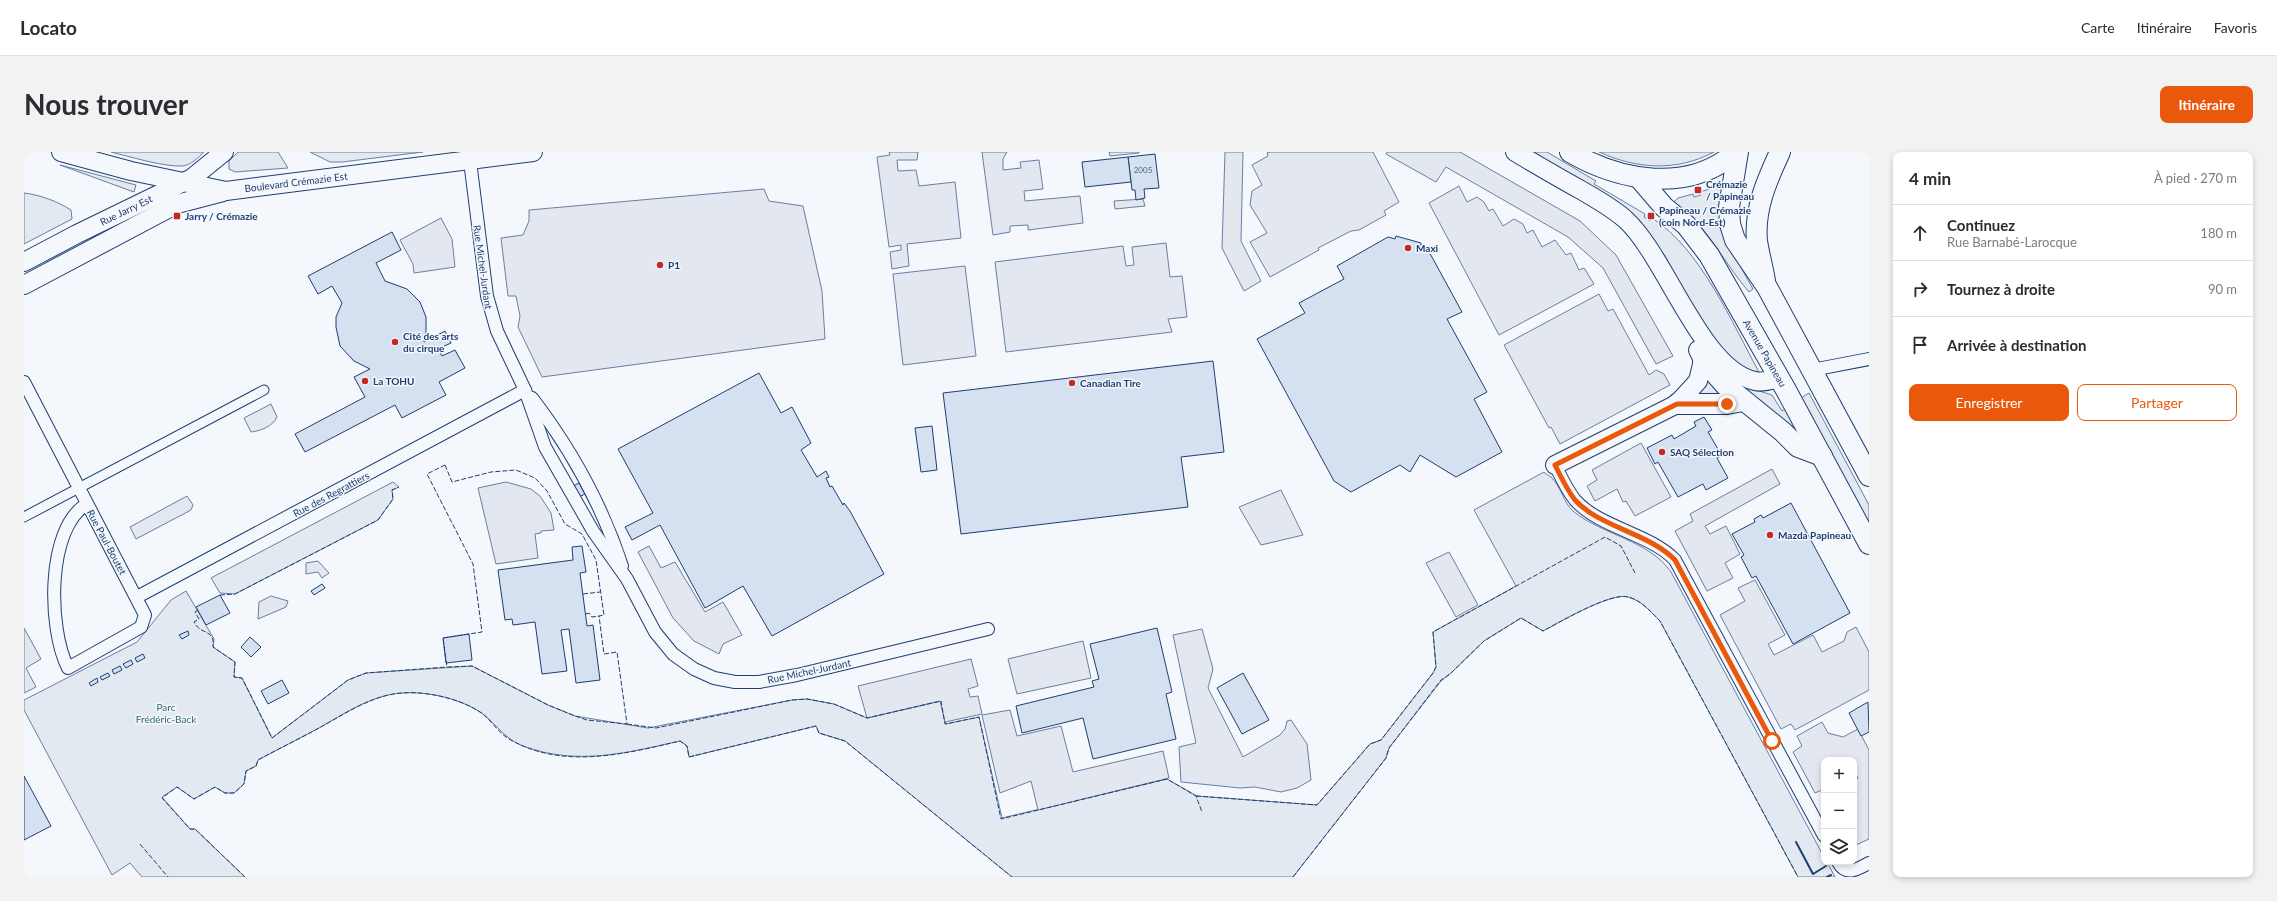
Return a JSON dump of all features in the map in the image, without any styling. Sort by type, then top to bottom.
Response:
[{"type":"main road","name":"Boulevard Crémazie Est","points":[[61,152],[131,171],[226,191],[470,161],[496,155],[534,152]]},
{"type":"main road","name":"Rue Jarry Est","points":[[24,262],[77,234],[185,182],[200,173],[224,152]]},
{"type":"main road","points":[[1515,152],[1593,197],[1626,220],[1647,244],[1670,286],[1715,354],[1726,367],[1753,381],[1779,378],[1812,370]]},
{"type":"main road","points":[[1570,152],[1611,171],[1639,178],[1666,179],[1696,174],[1716,166],[1737,152]]},
{"type":"main road","points":[[1737,152],[1730,198],[1730,224],[1738,248],[1767,287],[1869,476]]},
{"type":"main road","points":[[1767,287],[1757,240],[1764,188],[1780,152]]},
{"type":"main road","name":"Avenue Papineau","points":[[1639,178],[1664,207],[1686,225],[1700,242],[1779,378],[1869,544]]},
{"type":"main road","name":"Rue Jarry Est","points":[[24,285],[178,204],[226,191]]},
{"type":"main road","points":[[1670,286],[1687,331],[1703,360],[1725,385],[1743,401],[1780,429],[1798,448],[1822,456]]},
{"type":"main road","points":[[1555,465],[1677,404],[1698,381],[1703,360]]},
{"type":"main road","points":[[1677,404],[1727,404],[1743,401]]},
{"type":"street","name":"Rue Michel-Jurdant","points":[[470,161],[490,314],[525,390],[545,447],[593,531],[627,579],[655,632],[673,654],[703,674],[735,682],[759,682],[797,675],[988,629]]},
{"type":"street","points":[[1812,370],[1869,359]]},
{"type":"street","name":"Rue Paul-Boutet","points":[[24,382],[146,615],[141,627],[68,668],[56,633],[54,605],[55,578],[62,544],[70,520],[74,513],[87,504]]},
{"type":"street","points":[[24,517],[264,390]]},
{"type":"street","name":"Rue Michel-Jurdant","points":[[525,390],[565,444],[608,524],[627,579]]},
{"type":"street","name":"Rue des Regrattiers","points":[[137,596],[525,390]]},
{"type":"street","points":[[1555,465],[1570,494],[1581,506],[1655,546],[1675,560],[1821,830]]},
{"type":"street","points":[[1840,865],[1844,870],[1849,871],[1869,862]]},
{"type":"green space","points":[[111,152],[204,152],[186,165],[175,166]]},
{"type":"green space","points":[[238,152],[278,152],[288,168],[235,172],[229,169],[229,161]]},
{"type":"green space","points":[[310,152],[423,152],[342,162],[330,162]]},
{"type":"green space","points":[[1530,152],[1547,152],[1596,181],[1594,184],[1645,214],[1644,217],[1650,221],[1652,218],[1670,232],[1686,248],[1714,288],[1760,374],[1727,361],[1690,303],[1665,256],[1639,220],[1627,211]]},
{"type":"green space","points":[[1599,152],[1714,152],[1685,163],[1656,166],[1628,162]]},
{"type":"green space","points":[[60,165],[136,185],[134,192]]},
{"type":"green space","points":[[1725,184],[1729,246],[1753,289],[1749,292],[1697,223],[1674,202],[1678,198],[1693,194],[1694,197],[1701,195],[1700,192]]},
{"type":"green space","points":[[24,193],[48,199],[66,207],[71,210],[72,219],[24,244]]},
{"type":"green space","points":[[1707,378],[1723,391],[1721,397],[1697,397]]},
{"type":"green space","points":[[1737,384],[1772,395],[1782,411],[1785,409],[1803,442]]},
{"type":"green space","points":[[1809,393],[1869,505],[1869,524],[1801,398]]},
{"type":"green space","points":[[271,404],[277,417],[273,423],[266,428],[251,432],[244,418]]},
{"type":"green space","name":"Parc Frédéric-Back","points":[[1544,472],[1550,476],[1560,489],[1573,511],[1597,526],[1638,545],[1662,561],[1671,572],[1821,851],[1821,865],[1829,865],[1835,877],[1798,877],[1660,621],[1637,601],[1628,597],[1610,599],[1598,603],[1543,631],[1521,618],[1484,641],[1441,681],[1389,748],[1386,758],[1293,877],[1012,877],[845,741],[819,733],[816,726],[689,757],[687,746],[680,741],[640,750],[602,756],[563,755],[543,752],[523,746],[511,740],[488,718],[475,709],[455,700],[423,693],[391,694],[369,701],[349,711],[258,760],[256,766],[246,771],[244,784],[234,793],[225,793],[215,787],[194,799],[177,787],[162,797],[190,829],[195,829],[245,877],[142,877],[130,863],[112,875],[24,710],[24,700],[137,642],[171,600],[186,591],[214,639],[213,647],[235,662],[234,677],[242,678],[272,738],[348,680],[366,673],[472,666],[548,705],[575,716],[648,728],[792,700],[807,699],[834,704],[867,718],[941,701],[946,724],[979,717],[1002,818],[1167,779],[1197,796],[1317,805],[1370,744],[1381,740],[1433,673],[1436,667],[1433,632],[1516,586],[1474,510]]},
{"type":"green space","points":[[393,482],[399,487],[392,490],[393,499],[378,520],[235,594],[220,593],[211,578]]},
{"type":"green space","points":[[187,496],[193,505],[191,510],[136,539],[130,527]]},
{"type":"shaded area","points":[[889,152],[918,152],[917,160],[897,160],[898,171],[916,170],[919,186],[955,182],[961,238],[907,244],[909,266],[892,269],[890,252],[901,250],[901,245],[889,247],[877,157],[890,155]]},
{"type":"shaded area","points":[[982,152],[1007,152],[1003,159],[1003,170],[1021,168],[1020,162],[1039,160],[1043,189],[1024,191],[1025,201],[1080,196],[1083,223],[1028,230],[1028,225],[1010,226],[1010,232],[993,235]]},
{"type":"shaded area","points":[[1109,152],[1139,152],[1139,153],[1110,156]]},
{"type":"shaded area","points":[[1225,152],[1243,152],[1241,241],[1261,281],[1244,291],[1222,248]]},
{"type":"shaded area","points":[[1373,152],[1399,202],[1384,211],[1386,215],[1359,230],[1351,231],[1318,248],[1319,250],[1270,277],[1250,242],[1267,233],[1250,205],[1252,191],[1262,185],[1252,165],[1268,156],[1267,153]]},
{"type":"shaded area","points":[[1387,152],[1460,152],[1580,221],[1616,255],[1673,356],[1656,364],[1603,268],[1568,237],[1446,167],[1436,182],[1386,154]]},
{"type":"shaded area","points":[[1459,186],[1467,202],[1477,197],[1484,202],[1489,211],[1493,209],[1503,226],[1514,219],[1523,224],[1527,233],[1533,230],[1542,247],[1555,240],[1566,255],[1571,253],[1579,270],[1584,268],[1594,284],[1499,335],[1429,203]]},
{"type":"shaded area","name":"P1","points":[[764,189],[769,201],[803,206],[822,291],[825,339],[542,377],[518,327],[520,316],[516,296],[508,296],[501,238],[523,235],[529,221],[529,210]]},
{"type":"shaded area","points":[[1143,199],[1145,206],[1115,209],[1114,201]]},
{"type":"shaded area","points":[[441,218],[452,239],[455,267],[414,273],[413,264],[400,240]]},
{"type":"shaded area","points":[[1166,243],[1170,277],[1182,276],[1187,317],[1168,319],[1172,332],[1006,352],[995,262],[1123,246],[1126,266],[1134,265],[1132,247]]},
{"type":"shaded area","points":[[965,266],[976,356],[903,365],[893,274]]},
{"type":"shaded area","points":[[1599,294],[1608,311],[1613,309],[1649,375],[1656,370],[1664,374],[1670,385],[1560,444],[1551,427],[1549,428],[1504,345]]},
{"type":"shaded area","points":[[1641,443],[1671,497],[1635,516],[1626,501],[1623,502],[1617,489],[1595,501],[1587,486],[1597,480],[1592,470]]},
{"type":"shaded area","points":[[1772,469],[1780,484],[1705,526],[1710,534],[1726,526],[1740,554],[1725,563],[1733,578],[1707,591],[1675,531],[1693,521],[1690,514]]},
{"type":"shaded area","points":[[506,482],[531,489],[540,496],[551,513],[554,530],[541,531],[541,533],[535,534],[538,558],[496,564],[478,488]]},
{"type":"shaded area","points":[[1281,490],[1303,535],[1261,545],[1239,507]]},
{"type":"shaded area","points":[[649,546],[661,568],[675,562],[705,612],[723,602],[742,635],[723,644],[719,654],[694,641],[673,618],[638,552]]},
{"type":"shaded area","points":[[1449,552],[1478,605],[1456,617],[1426,563]]},
{"type":"shaded area","points":[[318,561],[329,573],[322,578],[318,572],[306,574],[306,563]]},
{"type":"shaded area","points":[[1755,580],[1785,635],[1768,644],[1774,655],[1813,635],[1822,652],[1844,641],[1847,632],[1856,627],[1869,652],[1869,690],[1795,730],[1791,724],[1781,729],[1720,615],[1745,601],[1738,588]]},
{"type":"shaded area","points":[[271,596],[288,601],[286,607],[258,619],[259,602]]},
{"type":"shaded area","points":[[24,628],[41,659],[26,668],[36,687],[24,693]]},
{"type":"shaded area","points":[[1202,629],[1213,669],[1208,688],[1243,757],[1280,735],[1285,729],[1287,721],[1291,720],[1307,744],[1311,780],[1297,788],[1281,792],[1255,787],[1240,788],[1181,782],[1179,747],[1196,743],[1173,635]]},
{"type":"shaded area","points":[[1083,641],[1091,678],[1017,694],[1008,659]]},
{"type":"shaded area","points":[[971,659],[978,686],[968,689],[970,697],[978,696],[982,714],[945,722],[940,701],[867,718],[858,686]]},
{"type":"shaded area","points":[[1010,710],[1017,736],[1061,726],[1073,772],[1163,751],[1169,778],[1038,810],[1031,781],[1000,793],[982,715]]},
{"type":"shaded area","points":[[1822,722],[1828,733],[1843,737],[1858,729],[1869,750],[1869,839],[1857,845],[1857,757],[1821,757],[1821,790],[1815,793],[1793,752],[1802,746],[1797,736]]},
{"type":"building","points":[[1155,154],[1159,188],[1144,189],[1145,198],[1136,200],[1135,190],[1132,190],[1128,157]]},
{"type":"building","points":[[1128,157],[1131,182],[1085,187],[1082,162]]},
{"type":"building","name":"Cité des arts du cirque","points":[[392,232],[401,250],[376,263],[385,281],[407,289],[420,302],[426,317],[424,342],[445,331],[451,343],[438,349],[442,356],[455,350],[465,368],[439,382],[446,395],[402,418],[395,405],[305,452],[295,434],[365,397],[354,377],[370,369],[354,361],[340,346],[336,327],[336,317],[342,303],[332,286],[318,294],[308,276]]},
{"type":"building","points":[[1396,236],[1421,243],[1421,247],[1427,248],[1462,312],[1447,319],[1487,392],[1474,399],[1502,452],[1456,477],[1420,455],[1410,472],[1400,465],[1351,492],[1334,481],[1257,339],[1305,313],[1299,303],[1344,279],[1337,266],[1388,237],[1395,239]]},
{"type":"building","points":[[1213,361],[1224,452],[1181,457],[1188,507],[961,534],[943,393]]},
{"type":"building","points":[[759,373],[781,413],[792,407],[811,443],[801,450],[817,477],[826,471],[829,477],[826,478],[830,487],[832,486],[843,505],[844,503],[850,511],[884,574],[772,636],[743,586],[705,608],[660,525],[632,540],[625,527],[653,513],[618,449]]},
{"type":"building","points":[[1704,417],[1712,430],[1708,432],[1722,456],[1717,458],[1728,478],[1706,490],[1703,484],[1678,497],[1658,462],[1655,464],[1647,448],[1672,435],[1674,439],[1696,426],[1694,422]]},
{"type":"building","points":[[932,426],[937,470],[921,472],[915,428]]},
{"type":"building","points":[[579,483],[585,494],[579,497],[573,486]]},
{"type":"building","points":[[1791,503],[1850,613],[1793,644],[1756,576],[1752,578],[1741,557],[1744,555],[1732,534],[1755,522],[1754,519],[1761,515],[1763,518]]},
{"type":"building","points":[[582,546],[586,572],[580,573],[587,626],[593,625],[600,680],[576,683],[569,629],[561,630],[567,671],[542,674],[535,622],[513,625],[512,619],[505,620],[498,570],[573,560],[572,547]]},
{"type":"building","points":[[322,584],[325,588],[314,595],[311,591]]},
{"type":"building","points":[[220,595],[230,613],[206,625],[196,607]]},
{"type":"building","points":[[1157,628],[1172,692],[1166,694],[1176,739],[1093,759],[1083,718],[1022,733],[1016,706],[1094,687],[1092,681],[1099,679],[1090,644]]},
{"type":"building","points":[[188,631],[189,635],[182,639],[179,635]]},
{"type":"building","points":[[469,634],[472,660],[446,663],[443,638]]},
{"type":"building","points":[[250,637],[261,647],[251,657],[241,647]]},
{"type":"building","points":[[143,654],[145,658],[137,662],[135,658]]},
{"type":"building","points":[[131,660],[133,664],[126,668],[123,664]]},
{"type":"building","points":[[120,666],[122,670],[114,674],[112,670]]},
{"type":"building","points":[[108,673],[110,676],[102,680],[100,677]]},
{"type":"building","points":[[1243,673],[1269,720],[1242,734],[1217,688]]},
{"type":"building","points":[[97,678],[98,682],[91,686],[89,683]]},
{"type":"building","points":[[282,680],[289,693],[268,704],[261,691]]},
{"type":"building","points":[[1868,702],[1869,732],[1861,736],[1849,713]]},
{"type":"building","points":[[24,776],[51,826],[24,840]]},
{"type":"fence","points":[[445,465],[452,482],[491,472],[516,470],[535,478],[547,491],[565,524],[582,534],[596,560],[604,615],[599,616],[604,654],[617,652],[627,724],[587,720],[575,716],[548,705],[472,666],[447,667],[443,638],[482,632],[473,564],[427,474],[445,465]]},
{"type":"fence","points":[[220,595],[235,594],[378,520],[393,499],[392,490],[399,487]]},
{"type":"fence","points":[[1196,796],[1317,805],[1370,744],[1381,740],[1433,673],[1436,667],[1433,632],[1605,537],[1621,546],[1635,573]]},
{"type":"fence","points":[[583,594],[600,592]]},
{"type":"fence","points":[[1293,877],[1386,758],[1389,748],[1441,680],[1450,674],[1484,641],[1521,618],[1543,631],[1598,603],[1620,597],[1628,597],[1637,601],[1646,607],[1660,621],[1798,877]]},
{"type":"fence","points":[[198,610],[195,612],[199,619],[194,622],[200,629],[210,634],[213,641],[213,647],[235,662],[234,677],[242,678],[272,738],[348,680],[366,673],[447,667]]},
{"type":"fence","points":[[586,614],[589,613],[592,617],[599,616]]},
{"type":"fence","points":[[245,877],[195,829],[190,829],[162,798],[177,787],[194,799],[215,787],[225,793],[234,793],[244,784],[246,771],[256,766],[258,760],[369,701],[380,697],[402,693],[423,693],[455,700],[483,714],[502,734],[529,749],[572,757],[638,751],[680,741],[687,746],[689,757],[816,726],[819,733],[845,741],[1012,877]]},
{"type":"fence","points":[[627,724],[656,728],[792,700],[807,699],[834,704],[867,718],[941,701],[945,724],[979,717],[1001,819],[1167,779],[1196,796],[1202,812]]},
{"type":"fence","points":[[140,844],[168,877]]},
{"type":"wall","points":[[1796,842],[1813,874],[1826,866]]},
{"type":"wall","points":[[1827,877],[1831,875]]},
{"type":"place","name":"Crémazie / Papineau","points":[[1698,190]]},
{"type":"place","name":"Jarry / Crémazie","points":[[177,216]]},
{"type":"place","name":"Papineau / Crémazie (coin Nord-Est)","points":[[1651,216]]},
{"type":"place","name":"Maxi","points":[[1408,248]]},
{"type":"place","name":"P1","points":[[660,265]]},
{"type":"place","name":"Cité des arts du cirque","points":[[395,342]]},
{"type":"place","name":"La TOHU","points":[[365,381]]},
{"type":"place","name":"Canadian Tire","points":[[1072,383]]},
{"type":"place","name":"SAQ Sélection","points":[[1662,452]]},
{"type":"place","name":"Mazda Papineau","points":[[1770,535]]},
{"type":"route","points":[[1727,404],[1677,404],[1634,424],[1555,465],[1570,494],[1581,506],[1655,546],[1675,560],[1772,741]]}]
